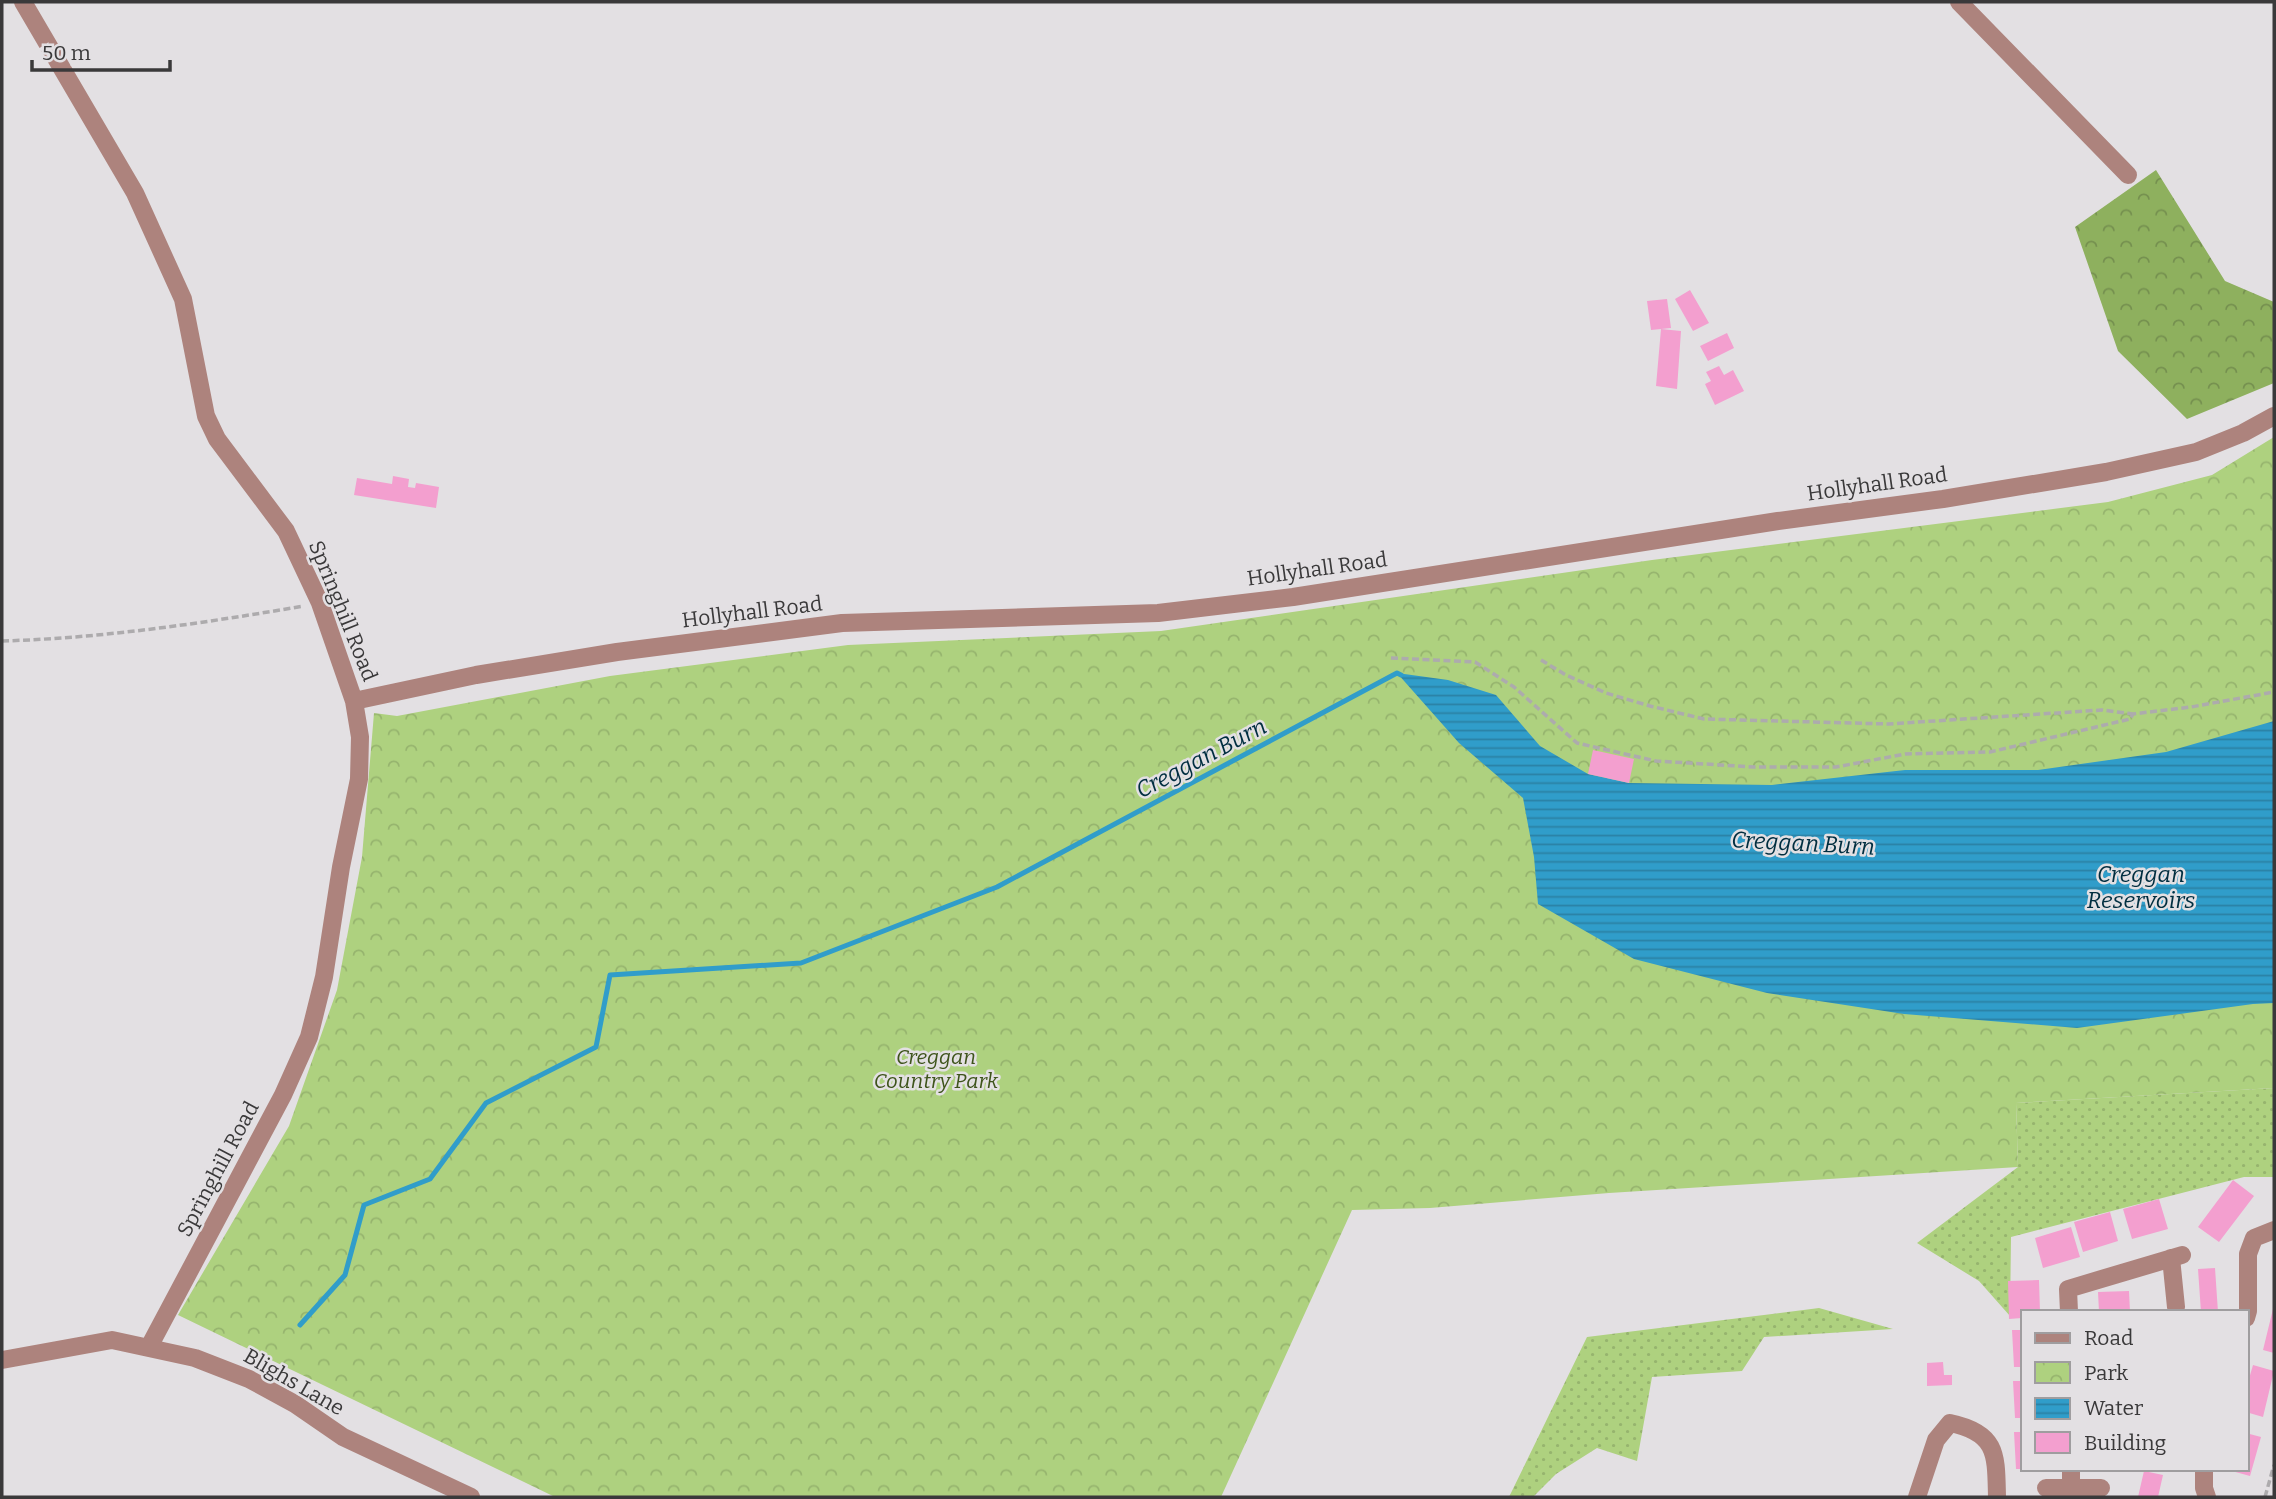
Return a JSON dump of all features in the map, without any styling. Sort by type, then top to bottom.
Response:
[{"type":"street","name":"Springhill Road","points":[[23,2],[135,193],[183,299],[205,416],[217,439],[286,531],[320,603],[354,701],[360,737],[359,779],[341,867],[324,977],[309,1037],[283,1095],[149,1347]]},
{"type":"street","points":[[1959,2],[2128,175]]},
{"type":"street","name":"Hollyhall Road","points":[[354,701],[476,675],[617,652],[842,623],[1158,613],[1293,597],[2106,472],[2196,452],[2243,433],[2274,416]]},
{"type":"street","points":[[2248,1310],[2248,1254],[2254,1238],[2274,1230]]},
{"type":"street","points":[[2069,1310],[2068,1289],[2176,1257],[2176,1307]]},
{"type":"street","name":"Blighs Lane","points":[[2,1360],[113,1340],[195,1358],[249,1379],[295,1404],[343,1437],[471,1497]]},
{"type":"street","points":[[1917,1497],[1936,1440],[1950,1423],[1969,1427],[1989,1441],[1996,1461],[1997,1497]]},
{"type":"street","points":[[2204,1471],[2207,1497]]},
{"type":"street","points":[[2046,1488],[2071,1478],[2101,1488]]},
{"type":"path","points":[[2,641],[67,639],[174,628],[320,603]]},
{"type":"path","points":[[1391,658],[1475,662],[1514,687],[1577,743],[1656,761],[1754,767],[1836,767],[1905,754],[1990,752],[2130,719],[2133,714]]},
{"type":"path","points":[[1541,660],[1606,693],[1704,719],[1888,724],[2102,710],[2133,714],[2274,692]]},
{"type":"path","points":[[2265,1497],[2274,1465]]},
{"type":"green space","points":[[2156,170],[2225,281],[2274,302],[2274,383],[2187,419],[2118,351],[2075,227]]},
{"type":"green space","name":"Creggan Country Park","points":[[2274,437],[2274,1088],[2016,1103],[2018,1167],[1609,1193],[1430,1208],[1352,1210],[1221,1497],[555,1497],[178,1315],[289,1126],[337,990],[362,857],[374,713],[397,716],[610,676],[848,645],[1161,631],[1652,560],[2108,502],[2212,475]]},
{"type":"green space","points":[[2274,1088],[2274,1177],[2244,1177],[2011,1237],[2010,1316],[1979,1281],[1917,1243],[2018,1167],[2016,1103]]},
{"type":"green space","points":[[1819,1308],[1893,1329],[1764,1337],[1742,1371],[1652,1377],[1637,1461],[1597,1448],[1556,1474],[1533,1497],[1509,1497],[1587,1337]]},
{"type":"water","name":"Creggan Reservoirs","points":[[1397,673],[1448,680],[1496,695],[1540,746],[1588,774],[1629,783],[1772,785],[1905,770],[2038,770],[2166,752],[2274,721],[2274,1003],[2077,1028],[1904,1014],[1767,993],[1634,959],[1538,904],[1534,857],[1523,798],[1459,743]]},
{"type":"building","points":[[1690,290],[1709,323],[1693,331],[1675,299]]},
{"type":"building","points":[[1667,299],[1671,328],[1651,330],[1647,301]]},
{"type":"building","points":[[1661,329],[1681,331],[1677,389],[1656,386]]},
{"type":"building","points":[[1727,333],[1734,348],[1708,361],[1700,346]]},
{"type":"building","points":[[1719,366],[1724,375],[1733,370],[1744,391],[1715,405],[1705,384],[1711,381],[1706,372]]},
{"type":"building","points":[[393,476],[409,479],[408,487],[415,488],[416,483],[439,487],[436,508],[354,495],[357,478],[392,484]]},
{"type":"building","points":[[1593,750],[1634,759],[1629,783],[1588,774]]},
{"type":"building","points":[[2233,1180],[2254,1196],[2219,1242],[2198,1227]]},
{"type":"building","points":[[2159,1199],[2168,1229],[2132,1239],[2123,1209]]},
{"type":"building","points":[[2110,1212],[2118,1241],[2083,1252],[2074,1222]]},
{"type":"building","points":[[2071,1227],[2080,1257],[2043,1268],[2035,1238]]},
{"type":"building","points":[[2215,1268],[2218,1310],[2201,1310],[2198,1269]]},
{"type":"building","points":[[2039,1280],[2040,1310],[2021,1310],[2021,1318],[2009,1319],[2008,1281]]},
{"type":"building","points":[[2129,1291],[2130,1310],[2099,1310],[2098,1292]]},
{"type":"building","points":[[2274,1309],[2274,1353],[2263,1350]]},
{"type":"building","points":[[2012,1330],[2021,1330],[2021,1367],[2014,1367]]},
{"type":"building","points":[[1943,1362],[1944,1375],[1952,1375],[1952,1385],[1927,1386],[1927,1363]]},
{"type":"building","points":[[2253,1365],[2274,1371],[2263,1417],[2248,1413],[2248,1382]]},
{"type":"building","points":[[2013,1381],[2021,1381],[2021,1418],[2015,1418]]},
{"type":"building","points":[[2014,1432],[2021,1432],[2021,1469],[2016,1469]]},
{"type":"building","points":[[2248,1434],[2261,1437],[2250,1476],[2232,1471],[2248,1471]]},
{"type":"building","points":[[2144,1471],[2163,1475],[2158,1497],[2138,1497]]},
{"type":"waterway","name":"Creggan Burn","points":[[300,1325],[345,1275],[364,1205],[430,1179],[486,1103],[596,1047],[610,975],[801,963],[997,887],[1397,673],[1401,675]]}]
